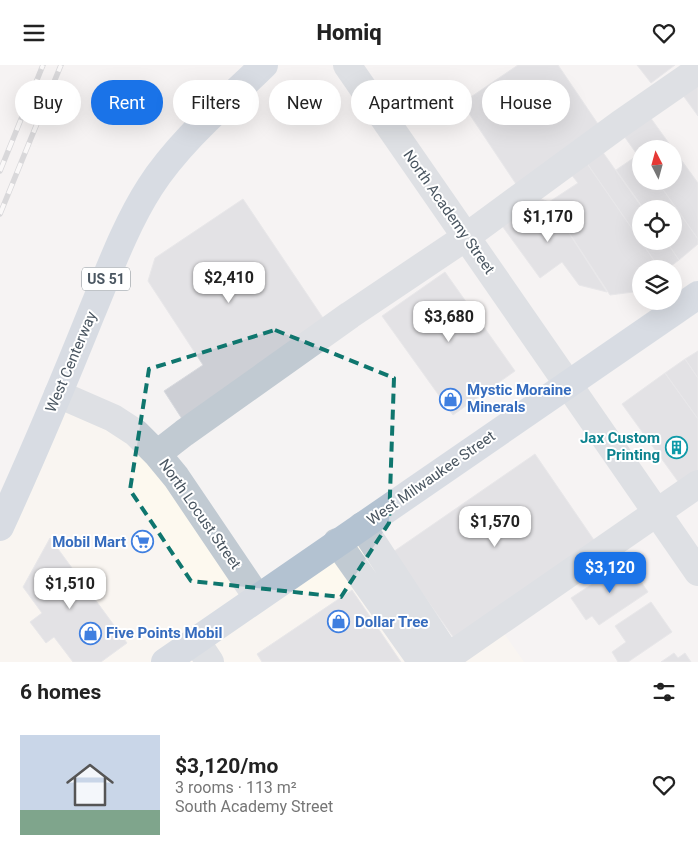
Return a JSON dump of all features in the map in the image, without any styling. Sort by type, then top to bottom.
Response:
[{"type":"main road","name":"West Centerway","points":[[0,527],[131,219],[151,186],[171,159],[264,65]]},
{"type":"main road","name":"West Milwaukee Street","points":[[165,662],[203,651],[257,597],[698,295]]},
{"type":"street","name":"North Academy Street","points":[[347,65],[698,571]]},
{"type":"street","points":[[157,454],[350,315],[466,237],[620,124],[698,70]]},
{"type":"street","name":"North Locust Street","points":[[58,394],[113,418],[136,433],[157,454],[176,477],[257,597]]},
{"type":"street","points":[[362,526],[448,657],[698,484]]},
{"type":"street","points":[[337,542],[422,662]]},
{"type":"highlighted area","points":[[275,330],[394,378],[389,523],[341,597],[191,581],[130,490],[149,369]]},
{"type":"shaded area","points":[[58,394],[113,418],[257,597],[362,526],[448,657],[497,623],[524,662],[0,662],[0,527]]},
{"type":"building","points":[[518,65],[558,65],[568,80],[496,80]]},
{"type":"building","points":[[637,65],[675,65],[651,83]]},
{"type":"building","points":[[570,83],[600,127],[516,184],[472,118],[472,96],[482,89],[482,125],[570,125]]},
{"type":"building","points":[[698,83],[698,116],[682,94]]},
{"type":"building","points":[[650,117],[667,140],[632,140],[632,147],[624,136]]},
{"type":"building","points":[[602,151],[637,200],[632,200],[632,229],[586,162]]},
{"type":"building","points":[[632,159],[632,190],[663,190],[670,200],[638,200],[616,170]]},
{"type":"building","points":[[682,161],[698,183],[698,239],[682,216],[682,200],[670,200],[663,190],[682,190]]},
{"type":"building","points":[[586,162],[632,229],[632,250],[647,250],[654,260],[632,260],[632,292],[610,295],[549,202],[578,183],[570,173]]},
{"type":"building","points":[[536,197],[549,202],[607,292],[579,285],[562,262],[540,278],[500,223]]},
{"type":"building","points":[[243,199],[323,318],[184,422],[164,391],[203,365],[148,281],[155,258]]},
{"type":"building","points":[[682,216],[698,239],[698,244],[679,260],[672,250],[682,250]]},
{"type":"building","points":[[647,250],[672,250],[679,260],[654,260]]},
{"type":"building","points":[[445,272],[515,371],[453,415],[382,316]]},
{"type":"building","points":[[698,351],[698,378],[685,359]]},
{"type":"building","points":[[685,359],[698,378],[698,419],[665,373]]},
{"type":"building","name":"Jax Custom Printing","points":[[665,373],[698,419],[698,475],[682,487],[622,404]]},
{"type":"building","points":[[535,454],[596,543],[456,641],[393,552]]},
{"type":"building","points":[[50,538],[127,643],[101,662],[73,662],[54,637],[46,643],[30,622],[42,613],[23,587]]},
{"type":"building","points":[[627,561],[648,592],[599,625],[592,616],[586,620],[571,598]]},
{"type":"building","name":"Dollar Tree","points":[[352,590],[401,662],[262,662],[257,654]]},
{"type":"building","points":[[651,602],[672,632],[628,662],[618,662],[612,652],[626,642],[615,626]]},
{"type":"building","points":[[674,653],[678,658],[685,653],[691,662],[661,662]]},
{"type":"railway","points":[[0,171],[43,65]]},
{"type":"railway","points":[[0,214],[61,65]]},
{"type":"place","name":"Mystic Moraine Minerals","points":[[451,399]]},
{"type":"place","name":"Jax Custom Printing","points":[[676,447]]},
{"type":"place","name":"Mobil Mart","points":[[142,542]]},
{"type":"place","name":"Dollar Tree","points":[[339,622]]},
{"type":"place","name":"Five Points Mobil","points":[[90,633]]}]
